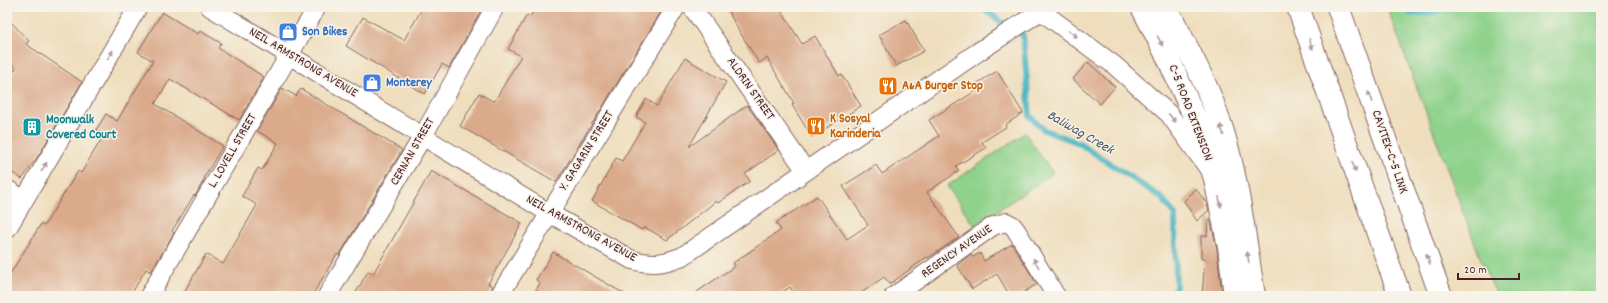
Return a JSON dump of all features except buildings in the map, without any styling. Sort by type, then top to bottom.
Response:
[{"type":"main road","name":"C-5 ROAD EXTENSION","points":[[1142,7],[1168,58],[1200,129],[1215,179],[1229,247],[1235,296]]},
{"type":"main road","name":"C-5 ROAD EXTENSION","points":[[1166,7],[1204,82],[1222,128],[1236,178],[1254,296]]},
{"type":"main road","points":[[1298,7],[1400,296]]},
{"type":"main road","name":"CAVITEX–C-5 LINK","points":[[1338,7],[1441,296]]},
{"type":"street","points":[[7,229],[138,7]]},
{"type":"street","name":"NEIL ARMSTRONG AVENUE","points":[[210,7],[549,213],[632,260],[647,264],[661,264],[683,256],[994,41],[1044,9]]},
{"type":"street","name":"L. LOVELL STREET","points":[[149,296],[317,7]]},
{"type":"street","name":"CERNAN STREET","points":[[327,296],[423,136],[495,7]]},
{"type":"street","name":"Y. GAGARIN STREET","points":[[499,296],[676,7]]},
{"type":"street","name":"ALDRIN STREET","points":[[692,7],[806,171]]},
{"type":"street","points":[[1044,9],[1114,65],[1169,114],[1205,162],[1215,179]]},
{"type":"street","points":[[7,189],[24,200]]},
{"type":"street","name":"REGENCY AVENUE","points":[[894,296],[993,226],[1006,222],[1012,225],[1016,230],[1056,296]]},
{"type":"green space","points":[[1387,7],[1601,7],[1601,296],[1497,296],[1481,260]]},
{"type":"green space","points":[[1025,133],[1053,173],[975,226],[947,186]]},
{"type":"waterway","name":"Baliwag Creek","points":[[981,7],[1023,35],[1030,116],[1044,130],[1079,143],[1162,198],[1175,215],[1176,286],[1173,296]]},
{"type":"waterway","points":[[1410,13],[1429,13],[1453,7]]},
{"type":"place","name":"Son Bikes","points":[[288,32]]},
{"type":"place","name":"Monterey","points":[[372,83]]},
{"type":"place","name":"A&A Burger Stop","points":[[888,86]]},
{"type":"place","name":"K Sosyal Karinderia","points":[[816,126]]},
{"type":"place","name":"Moonwalk Covered Court","points":[[32,127]]}]
